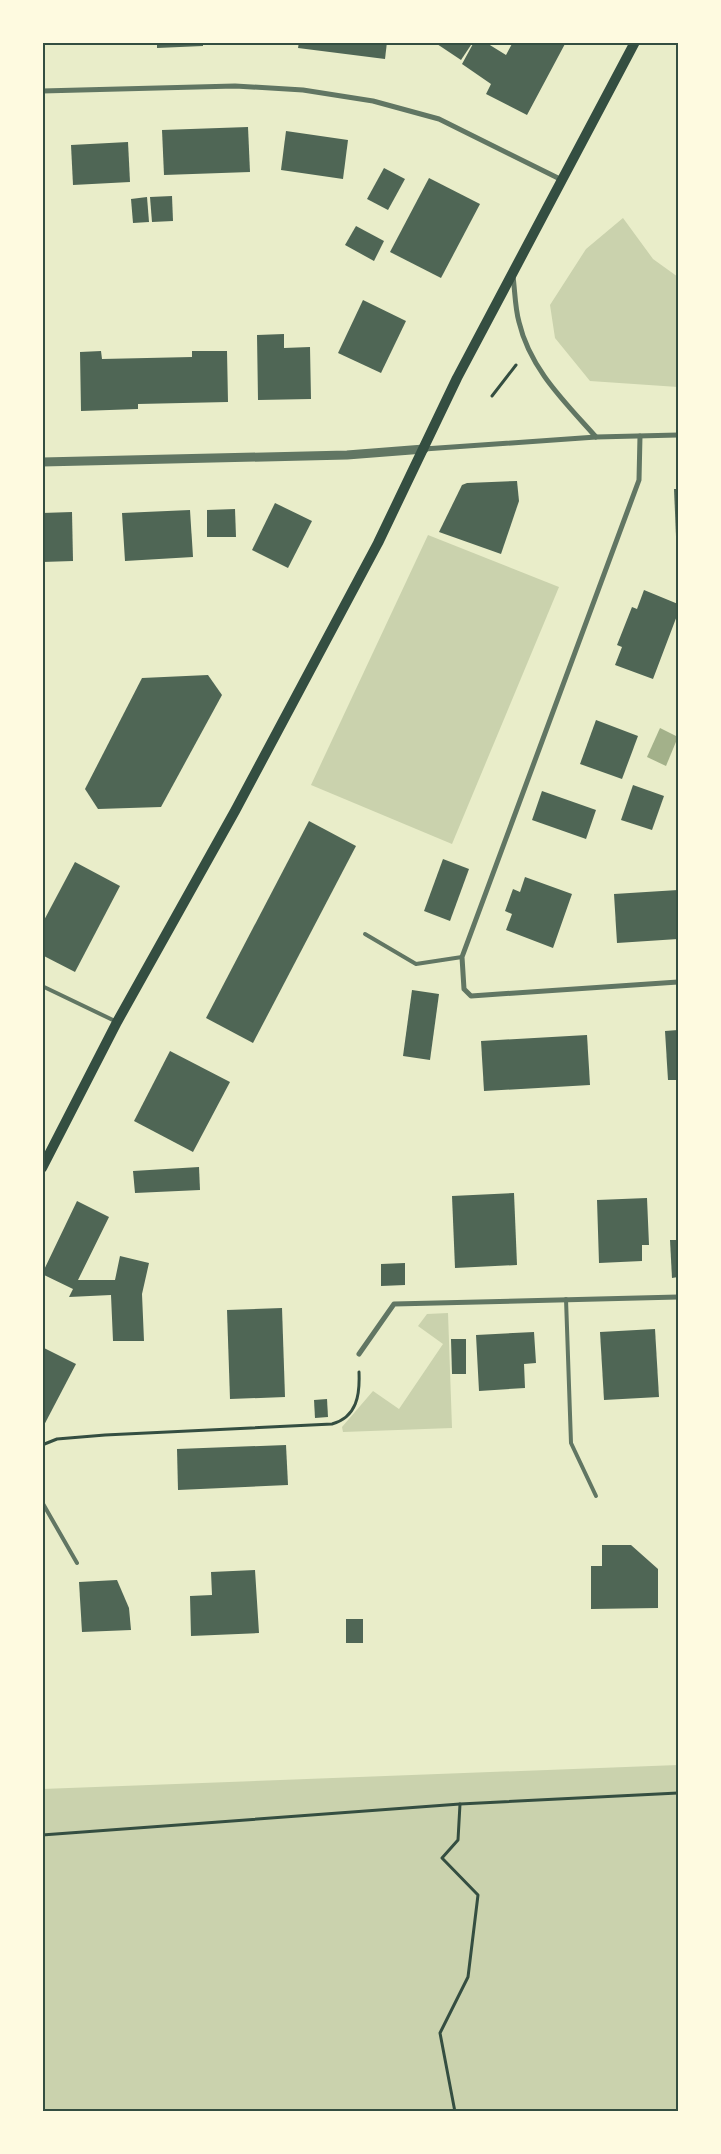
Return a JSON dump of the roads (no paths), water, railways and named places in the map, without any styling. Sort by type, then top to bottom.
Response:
[{"type":"main road","points":[[42,1168],[117,1022],[317,659],[378,544],[457,378],[635,42]]},
{"type":"street","points":[[42,91],[235,86],[303,90],[373,101],[439,119],[562,180]]},
{"type":"street","points":[[513,271],[518,322],[531,357],[547,382],[596,437]]},
{"type":"street","points":[[42,462],[347,455],[596,437],[678,435]]},
{"type":"street","points":[[640,436],[640,480],[462,957],[464,989],[470,996],[678,982]]},
{"type":"street","points":[[358,1354],[394,1304],[678,1297]]},
{"type":"lane","points":[[365,934],[416,964],[462,957]]},
{"type":"lane","points":[[42,986],[117,1022]]},
{"type":"lane","points":[[566,1299],[571,1443],[596,1496]]},
{"type":"lane","points":[[42,1502],[78,1562]]}]
